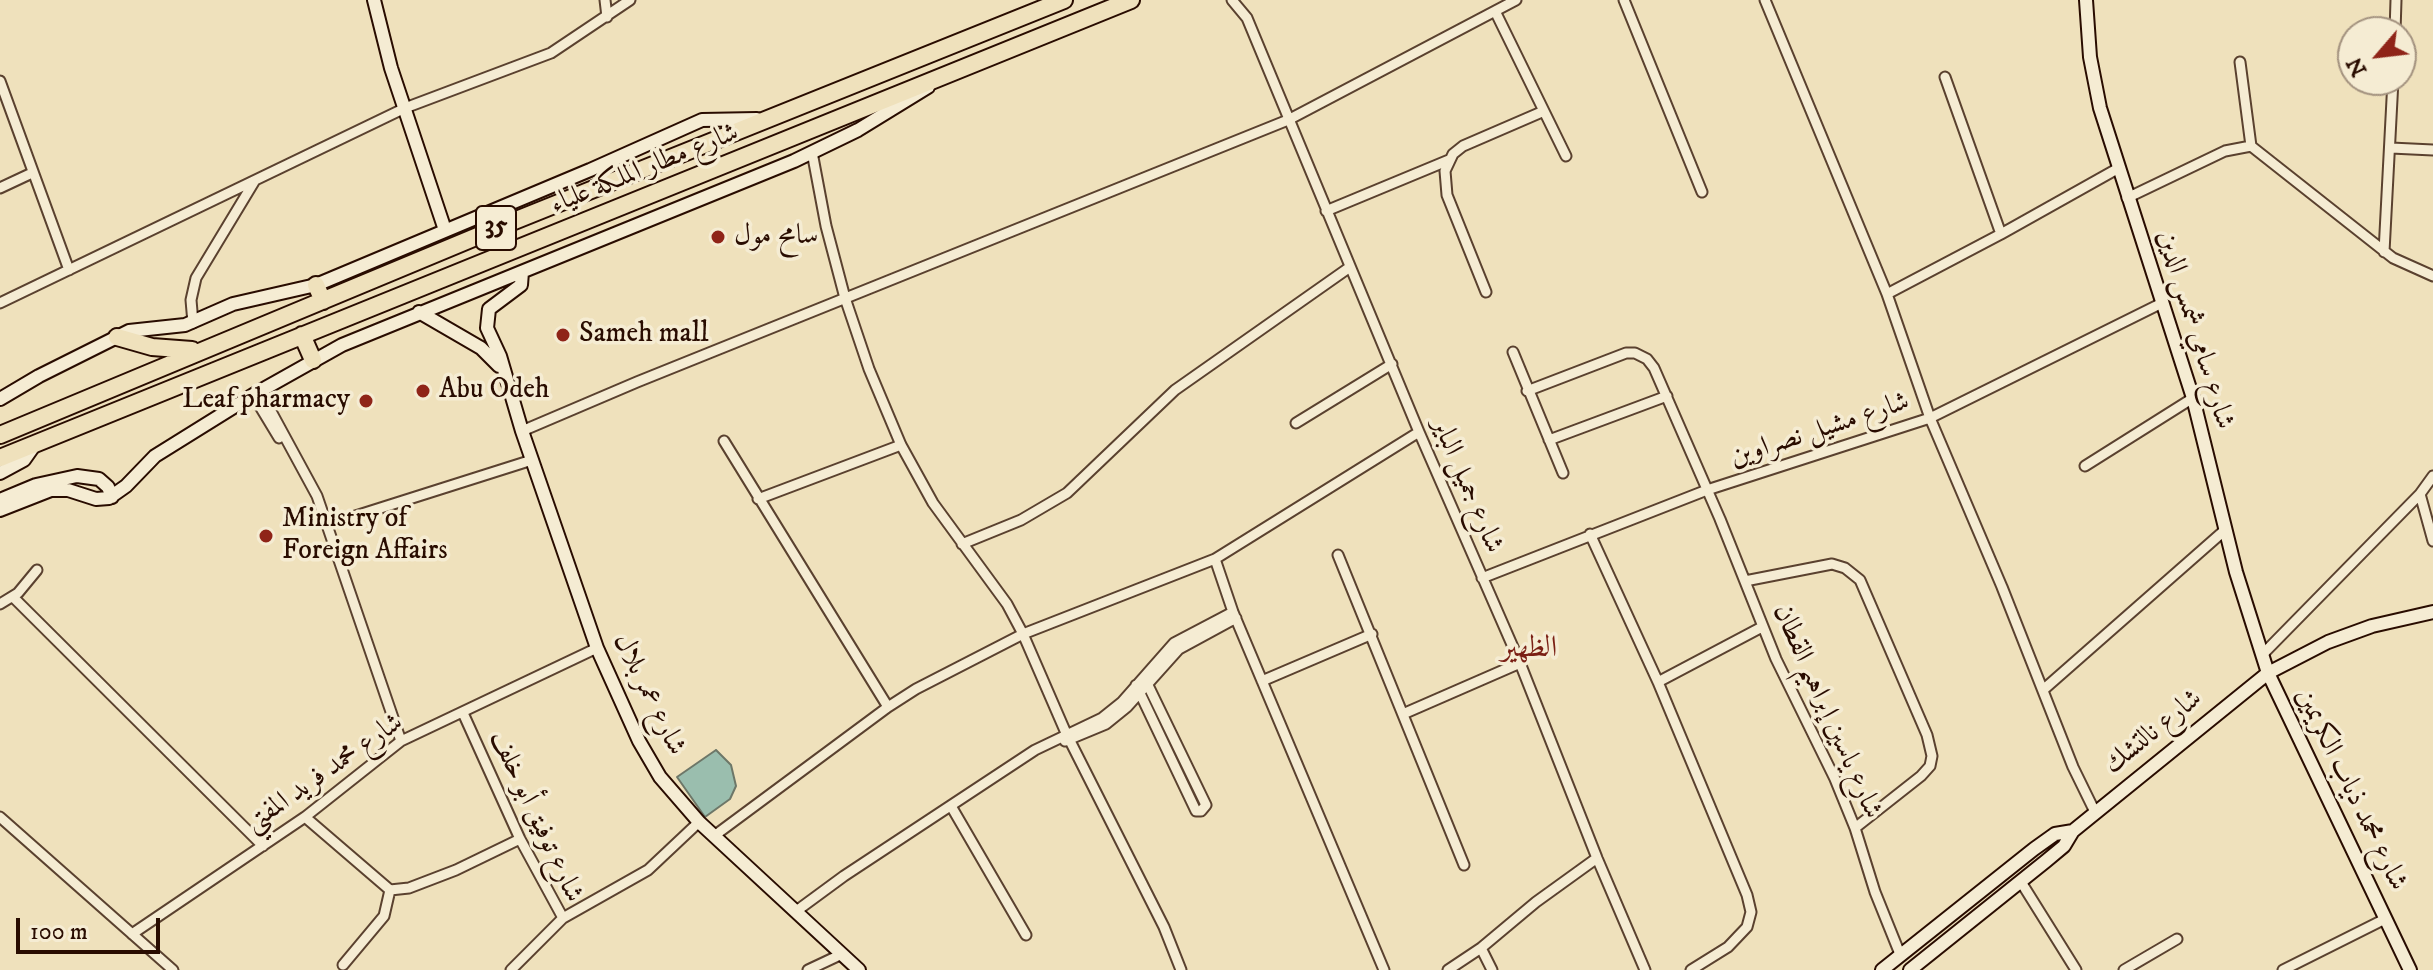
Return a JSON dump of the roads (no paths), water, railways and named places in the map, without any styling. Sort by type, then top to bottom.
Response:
[{"type":"highway","points":[[994,28],[1043,0]]},
{"type":"highway","name":"شارع مطار الملكة علياء","points":[[0,435],[198,351],[320,293],[511,213],[777,117],[1064,0]]},
{"type":"highway","name":"شارع مطار الملكة علياء","points":[[0,458],[1131,0]]},
{"type":"highway","points":[[302,335],[313,360]]},
{"type":"highway","points":[[117,337],[140,345],[198,351]]},
{"type":"street","points":[[374,0],[391,68],[445,230]]},
{"type":"street","points":[[605,0],[607,17]]},
{"type":"street","points":[[0,303],[405,108],[542,57],[630,0]]},
{"type":"street","name":"شارع جميل الباير","points":[[1232,0],[1247,18]]},
{"type":"street","name":"شارع جميل الباير","points":[[1245,0],[1247,18],[1288,120],[1520,663],[1645,970]]},
{"type":"street","points":[[522,431],[1288,120],[1516,0]]},
{"type":"street","points":[[1624,0],[1702,192]]},
{"type":"street","points":[[1765,0],[1887,294],[1930,418],[2073,767],[2095,812]]},
{"type":"street","name":"شارع سامي شمس الدين","points":[[2086,0],[2092,73],[2117,169],[2193,398],[2225,530],[2268,673]]},
{"type":"street","points":[[1495,11],[1566,156]]},
{"type":"street","points":[[2240,62],[2251,146]]},
{"type":"street","points":[[1945,77],[2001,234]]},
{"type":"street","points":[[0,510],[51,490],[68,490],[101,500],[112,497],[155,456],[342,345],[812,152],[877,119],[941,78]]},
{"type":"street","points":[[0,81],[69,270]]},
{"type":"street","points":[[2384,252],[2393,96]]},
{"type":"street","points":[[1326,211],[1449,160],[1463,146],[1544,111]]},
{"type":"street","points":[[0,399],[39,376],[136,330],[193,323],[233,304],[320,293],[445,230],[511,213],[705,119],[729,121],[777,117]]},
{"type":"street","points":[[2127,198],[2225,151],[2251,146],[2384,252],[2433,276]]},
{"type":"street","points":[[2391,148],[2433,150]]},
{"type":"street","points":[[812,152],[826,226],[845,298],[869,369],[901,445],[933,503],[1007,604],[1068,737],[1164,927],[1181,970]]},
{"type":"street","points":[[1449,160],[1445,171],[1445,189],[1486,292]]},
{"type":"street","points":[[1887,294],[2117,169]]},
{"type":"street","points":[[0,188],[32,173]]},
{"type":"street","points":[[193,323],[191,300],[196,278],[254,182]]},
{"type":"street","points":[[962,544],[1021,520],[1067,493],[1175,390],[1350,267]]},
{"type":"street","name":"شارع عمر بلال","points":[[522,272],[521,285],[492,305],[486,318],[487,328],[500,356],[522,431],[597,648],[652,764],[699,822],[859,970]]},
{"type":"street","name":"شارع مشيل نصراوين","points":[[1482,578],[1707,490],[1930,418],[2025,368],[2162,303]]},
{"type":"street","name":"شارع عمر بلال","points":[[419,312],[481,348],[503,372]]},
{"type":"street","points":[[1513,352],[1563,473]]},
{"type":"street","name":"شارع ياسين إبراهيم القطان","points":[[1527,391],[1612,358],[1635,353],[1647,359],[1654,368],[1762,627],[1835,779],[1900,954]]},
{"type":"street","points":[[1296,423],[1392,364]]},
{"type":"street","points":[[257,393],[318,503],[401,741]]},
{"type":"street","points":[[1549,440],[1667,396]]},
{"type":"street","points":[[2085,466],[2193,398]]},
{"type":"street","points":[[714,836],[888,707],[944,674],[1023,634],[1215,559],[1419,432]]},
{"type":"street","points":[[724,441],[888,707]]},
{"type":"street","points":[[0,473],[24,460],[37,443]]},
{"type":"street","points":[[758,499],[901,445]]},
{"type":"street","points":[[327,525],[532,460]]},
{"type":"street","points":[[0,500],[36,485],[77,476],[99,479],[108,487],[112,497]]},
{"type":"street","points":[[2262,655],[2426,490],[2433,476]]},
{"type":"street","points":[[2426,490],[2433,541]]},
{"type":"street","points":[[2043,690],[2225,530]]},
{"type":"street","points":[[1590,534],[1658,682],[1736,865],[1751,912],[1750,920],[1739,937],[1691,970]]},
{"type":"street","points":[[1338,555],[1464,865]]},
{"type":"street","points":[[1215,559],[1234,615],[1384,970]]},
{"type":"street","points":[[1745,581],[1832,564],[1845,568],[1860,580],[1927,735],[1932,756],[1930,766],[1921,776],[1855,828]]},
{"type":"street","points":[[0,604],[13,597],[37,570]]},
{"type":"street","points":[[13,597],[263,846]]},
{"type":"street","name":"شارع نالتشك","points":[[1910,970],[2064,846],[2073,831],[2095,812],[2268,673],[2328,642],[2372,626],[2433,612]]},
{"type":"street","points":[[795,912],[844,876],[1035,750],[1068,737],[1102,718],[1179,649],[1234,615]]},
{"type":"street","points":[[1658,682],[1762,627]]},
{"type":"street","points":[[1262,681],[1372,634]]},
{"type":"street","name":"شارع محمد فريد المفتي","points":[[132,934],[305,817],[401,741],[597,648]]},
{"type":"street","points":[[1403,714],[1520,663]]},
{"type":"street","name":"شارع محمد ذياب الكريمين","points":[[2268,673],[2410,970]]},
{"type":"street","points":[[1142,684],[1206,805],[1201,811],[1196,811],[1187,792],[1142,684]]},
{"type":"street","name":"شارع توفيق أبو خلف","points":[[463,713],[520,839],[563,918],[511,970]]},
{"type":"street","points":[[1187,792],[1197,786]]},
{"type":"street","points":[[951,806],[1026,935]]},
{"type":"street","points":[[0,817],[173,970]]},
{"type":"street","points":[[305,817],[390,890],[409,888],[456,870],[520,839]]},
{"type":"street","points":[[563,918],[648,870],[699,822]]},
{"type":"street","name":"شارع نالتشك","points":[[1882,970],[2034,849],[2055,834],[2073,831]]},
{"type":"street","points":[[1448,970],[1597,858]]},
{"type":"street","points":[[2021,882],[2076,970]]},
{"type":"street","points":[[343,965],[384,916],[390,890]]},
{"type":"street","points":[[2283,970],[2385,919]]},
{"type":"street","points":[[2124,970],[2177,939]]},
{"type":"street","points":[[1481,948],[1492,970]]},
{"type":"street","points":[[808,970],[842,954]]},
{"type":"place","name":"سامح مول","points":[[718,237]]},
{"type":"place","name":"Sameh mall","points":[[563,335]]},
{"type":"place","name":"Abu Odeh","points":[[423,391]]},
{"type":"place","name":"Leaf pharmacy","points":[[366,401]]},
{"type":"place","name":"Ministry of Foreign Affairs","points":[[266,536]]},
{"type":"district","name":"الظهير","points":[[1529,650]]}]
